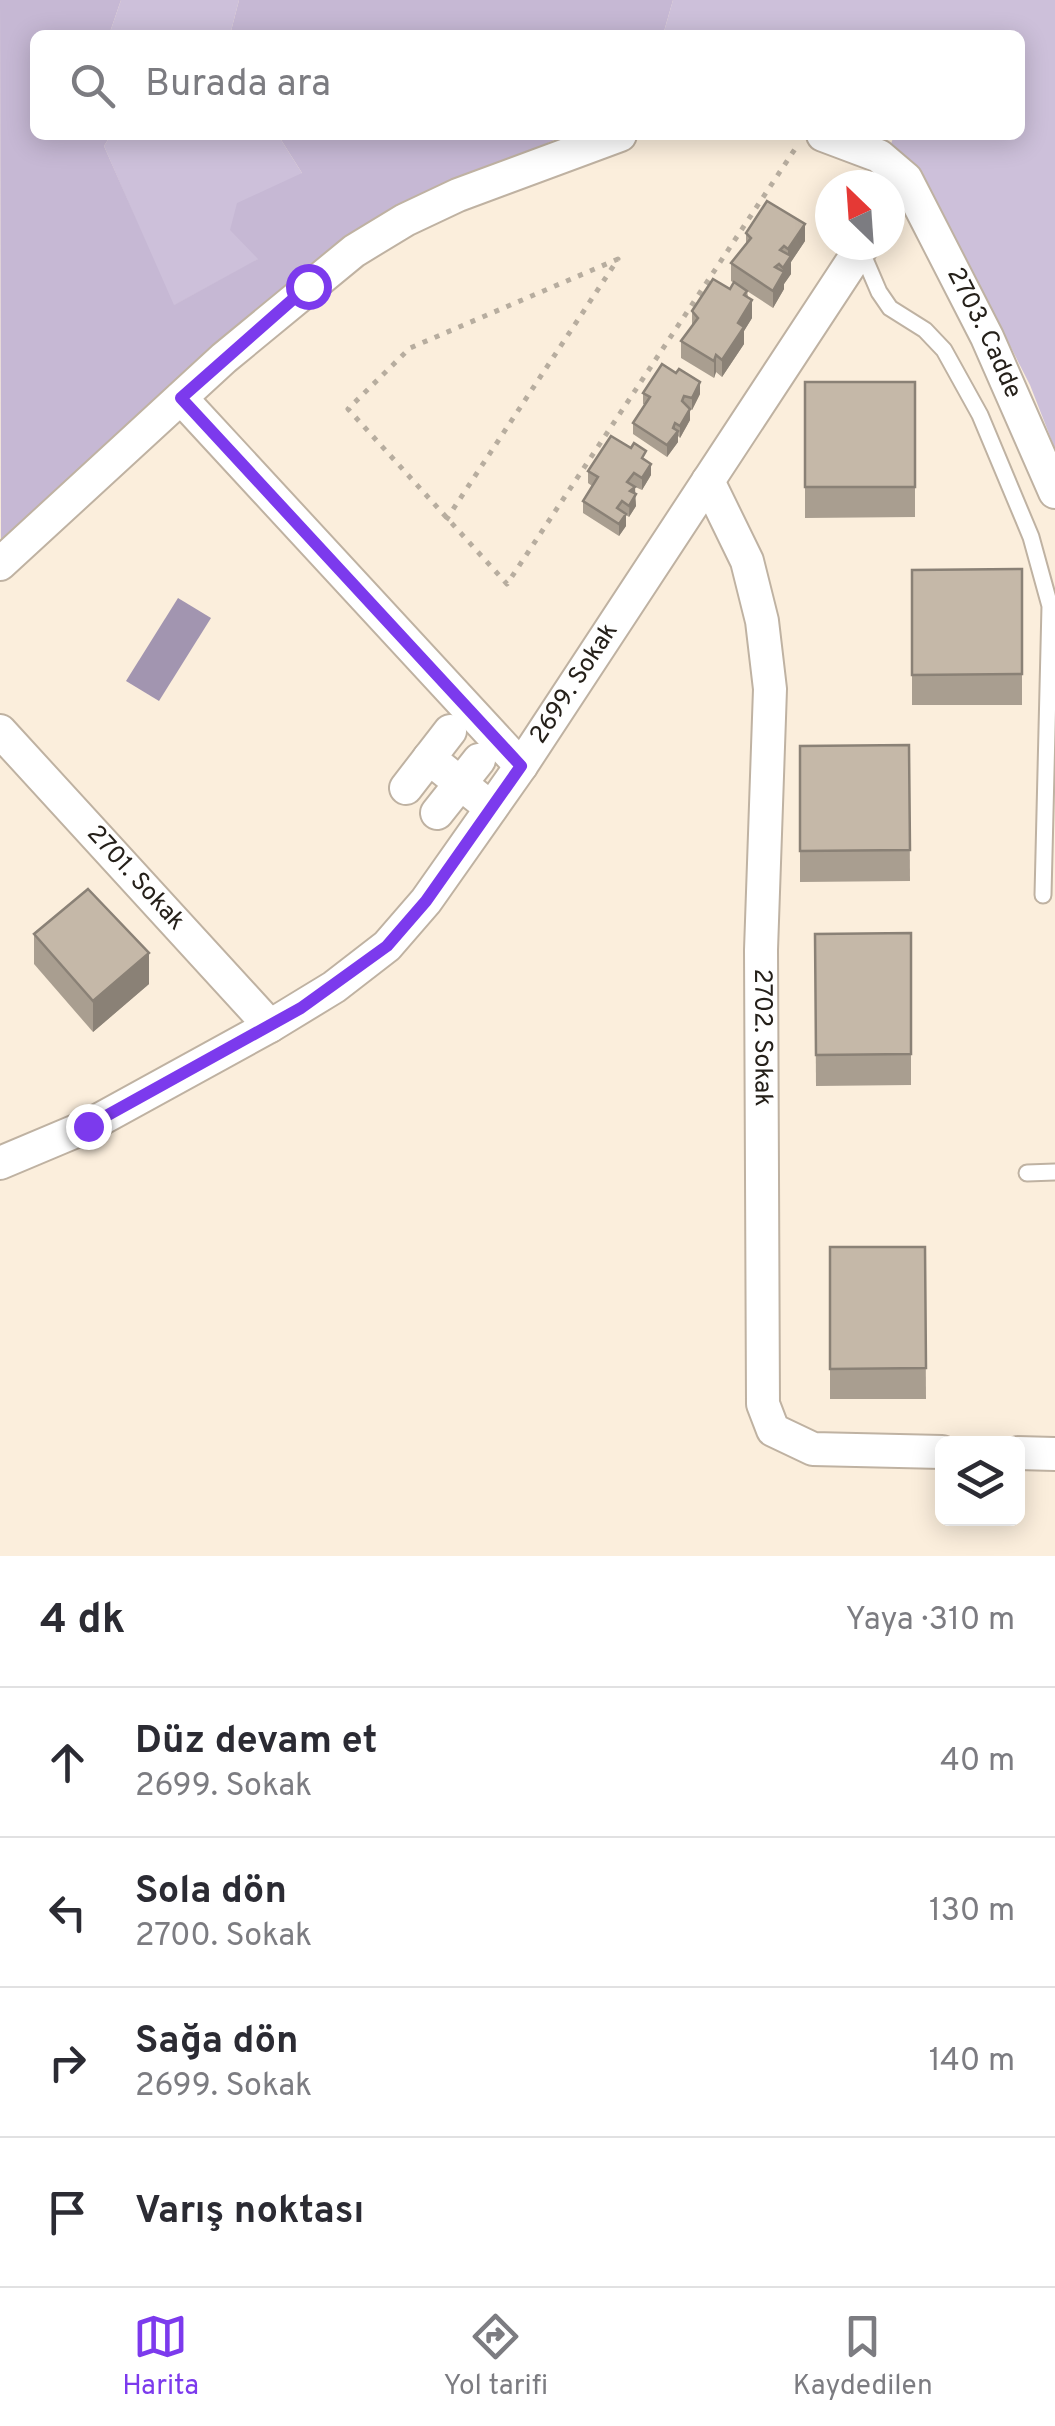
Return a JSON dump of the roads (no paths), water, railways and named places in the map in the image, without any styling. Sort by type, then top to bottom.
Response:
[{"type":"street","points":[[0,564],[181,398],[308,286],[354,251],[405,220],[606,140]]},
{"type":"street","points":[[836,140],[879,156],[886,170]]},
{"type":"street","name":"2703. Cadde","points":[[905,203],[987,337],[1055,492]]},
{"type":"street","name":"2699. Sokak","points":[[0,1163],[88,1126],[270,1026],[334,987],[387,946],[426,901],[521,766],[853,260]]},
{"type":"street","points":[[181,398],[521,766]]},
{"type":"street","name":"2702. Sokak","points":[[708,481],[747,561],[762,621],[770,689],[761,950],[763,1404],[773,1430],[813,1449],[935,1452]]},
{"type":"street","name":"2701. Sokak","points":[[0,731],[270,1026]]},
{"type":"street","points":[[406,788],[450,731]]},
{"type":"street","points":[[429,758],[470,772],[491,808]]},
{"type":"street","points":[[437,813],[470,772]]},
{"type":"street","points":[[1025,1454],[1055,1454]]},
{"type":"lane","points":[[867,260],[890,308],[925,330],[944,350],[980,415],[1031,536],[1050,606],[1043,895]]},
{"type":"lane","points":[[1027,1173],[1055,1172]]}]
